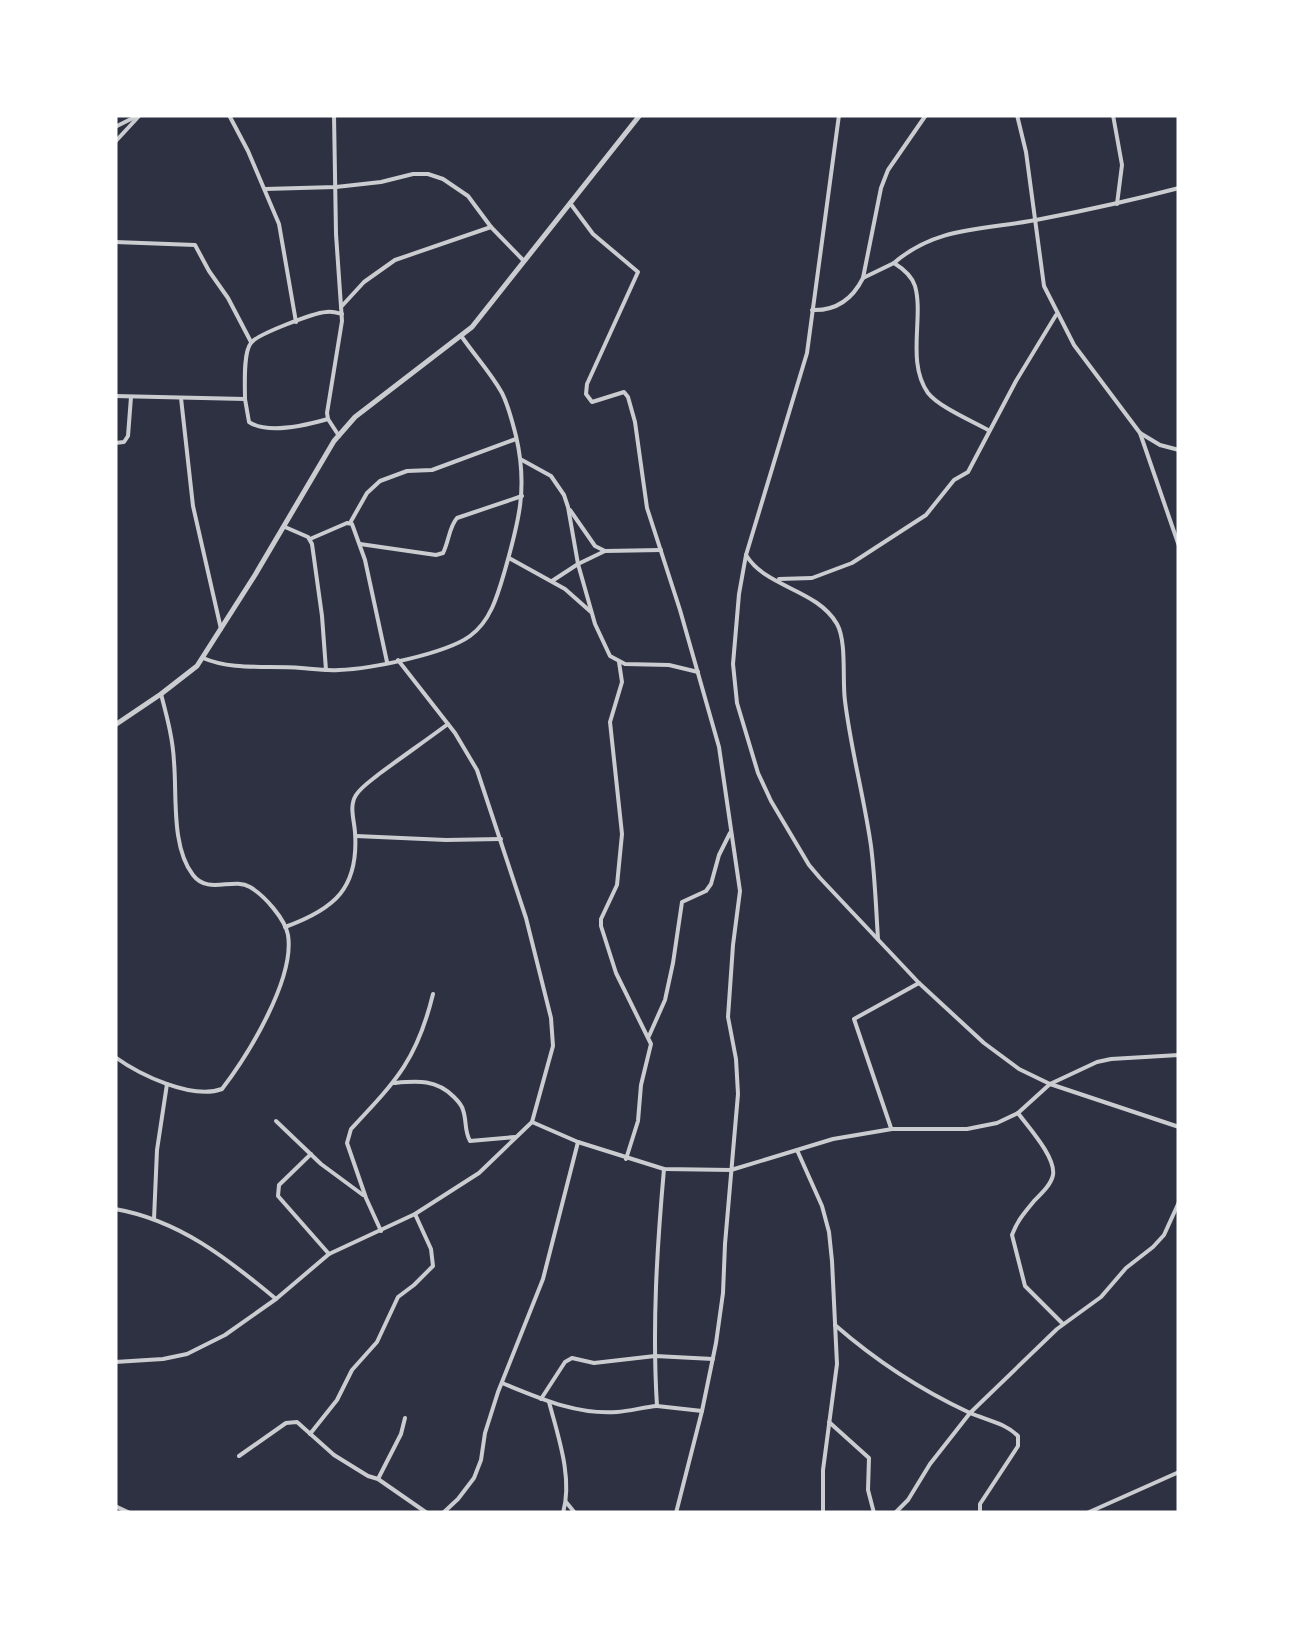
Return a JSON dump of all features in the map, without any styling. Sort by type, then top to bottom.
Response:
[{"type":"street","points":[[115,126],[140,115]]},
{"type":"street","points":[[115,142],[140,115]]},
{"type":"street","points":[[230,115],[283,238],[296,322]]},
{"type":"street","points":[[334,115],[341,310],[328,419],[338,436]]},
{"type":"street","points":[[115,725],[188,674],[203,658],[338,436],[480,318],[640,115]]},
{"type":"street","points":[[838,115],[805,363],[746,555],[739,594],[734,685],[758,773],[809,866],[919,983],[984,1043],[1019,1069],[1050,1084],[1179,1127]]},
{"type":"street","points":[[812,310],[825,310],[845,302],[857,288],[880,188],[926,115]]},
{"type":"street","points":[[1017,115],[1026,152],[1044,286],[1074,345],[1140,433],[1179,546]]},
{"type":"street","points":[[1113,115],[1122,165],[1117,204]]},
{"type":"street","points":[[265,189],[336,188],[428,174],[468,196],[524,261]]},
{"type":"street","points":[[862,278],[894,264],[914,246],[936,238],[1117,204],[1179,188]]},
{"type":"street","points":[[570,203],[594,234],[638,272],[587,384],[586,394],[592,402],[624,392],[628,397],[647,508],[719,748],[740,891],[728,1017],[738,1094],[723,1293],[702,1412],[676,1513]]},
{"type":"street","points":[[328,419],[302,426],[257,427],[249,422],[244,398],[251,342],[296,322],[341,310],[364,282],[395,260],[491,227]]},
{"type":"street","points":[[115,242],[195,245],[251,342]]},
{"type":"street","points":[[894,264],[914,284],[917,359],[928,392],[989,430]]},
{"type":"street","points":[[774,579],[797,580],[832,572],[926,516],[954,480],[968,472],[1056,314]]},
{"type":"street","points":[[203,658],[224,665],[343,670],[452,645],[480,628],[500,589],[508,558],[522,496],[521,459],[509,408],[461,337]]},
{"type":"street","points":[[115,396],[244,398]]},
{"type":"street","points":[[115,443],[124,442],[128,436],[131,397]]},
{"type":"street","points":[[182,398],[194,506],[220,629]]},
{"type":"street","points":[[1140,433],[1160,445],[1179,450]]},
{"type":"street","points":[[284,527],[310,539],[350,523],[367,493],[380,481],[407,471],[432,470],[516,439]]},
{"type":"street","points":[[521,459],[557,482],[568,507],[595,546],[605,552]]},
{"type":"street","points":[[360,544],[443,553],[457,518],[522,496]]},
{"type":"street","points":[[568,507],[578,564],[607,651],[619,662],[630,665],[698,672]]},
{"type":"street","points":[[350,523],[360,544],[387,662]]},
{"type":"street","points":[[310,539],[326,670]]},
{"type":"street","points":[[552,581],[605,552],[661,550]]},
{"type":"street","points":[[746,555],[754,568],[815,602],[838,626],[850,744],[871,848],[878,939]]},
{"type":"street","points":[[508,558],[552,581],[592,612]]},
{"type":"street","points":[[115,1362],[187,1354],[225,1335],[276,1300],[329,1254],[415,1214],[478,1174],[532,1122],[551,1060],[553,1031],[526,918],[477,770],[448,724],[398,660]]},
{"type":"street","points":[[619,662],[622,682],[610,722],[622,834],[617,885],[601,926],[616,973],[648,1036],[651,1052],[641,1085],[638,1121],[626,1159]]},
{"type":"street","points":[[115,1057],[142,1075],[167,1084],[208,1092],[222,1089],[247,1055],[282,980],[288,942],[285,927],[248,886],[213,886],[192,875],[180,841],[174,759],[160,694]]},
{"type":"street","points":[[285,927],[321,911],[347,886],[356,836],[354,797],[448,724]]},
{"type":"street","points":[[648,1036],[665,1000],[682,902],[706,891],[711,884],[719,855],[732,830]]},
{"type":"street","points":[[356,836],[501,839]]},
{"type":"street","points":[[115,981],[115,996]]},
{"type":"street","points":[[892,1129],[854,1019],[919,983]]},
{"type":"street","points":[[381,1231],[366,1198],[348,1136],[394,1083],[418,1044],[433,994]]},
{"type":"street","points":[[532,1122],[578,1142],[664,1169],[731,1170],[833,1139],[892,1129],[968,1129],[998,1123],[1018,1112],[1050,1084],[1097,1062],[1179,1054]]},
{"type":"street","points":[[394,1083],[419,1081],[441,1086],[464,1109],[470,1141],[515,1137]]},
{"type":"street","points":[[154,1219],[167,1084]]},
{"type":"street","points":[[1018,1112],[1046,1150],[1053,1176],[1012,1234],[1024,1286],[1063,1324]]},
{"type":"street","points":[[276,1121],[366,1198]]},
{"type":"street","points":[[443,1513],[474,1478],[481,1460],[485,1432],[543,1279],[578,1142]]},
{"type":"street","points":[[797,1149],[829,1232],[837,1364],[823,1470],[823,1513]]},
{"type":"street","points":[[311,1154],[280,1185],[278,1196],[329,1254]]},
{"type":"street","points":[[657,1406],[658,1244],[664,1169]]},
{"type":"street","points":[[895,1513],[970,1413],[1063,1324],[1102,1296],[1126,1268],[1164,1235],[1179,1202]]},
{"type":"street","points":[[115,1209],[178,1228],[276,1300]]},
{"type":"street","points":[[310,1434],[338,1400],[352,1370],[377,1342],[398,1297],[432,1266],[430,1249],[415,1214]]},
{"type":"street","points":[[835,1325],[897,1371],[970,1413],[1009,1427],[1018,1436],[1018,1446],[980,1504],[980,1513]]},
{"type":"street","points":[[542,1399],[568,1359],[594,1363],[655,1356],[713,1360]]},
{"type":"street","points":[[502,1383],[576,1410],[615,1412],[657,1406],[702,1412]]},
{"type":"street","points":[[549,1402],[565,1473],[563,1513]]},
{"type":"street","points":[[378,1479],[405,1418]]},
{"type":"street","points":[[239,1456],[291,1421],[297,1422],[334,1455],[428,1513]]},
{"type":"street","points":[[829,1422],[869,1458],[868,1490],[874,1513]]},
{"type":"street","points":[[1088,1513],[1179,1472]]},
{"type":"street","points":[[566,1502],[576,1513]]},
{"type":"street","points":[[115,1506],[130,1513]]}]
